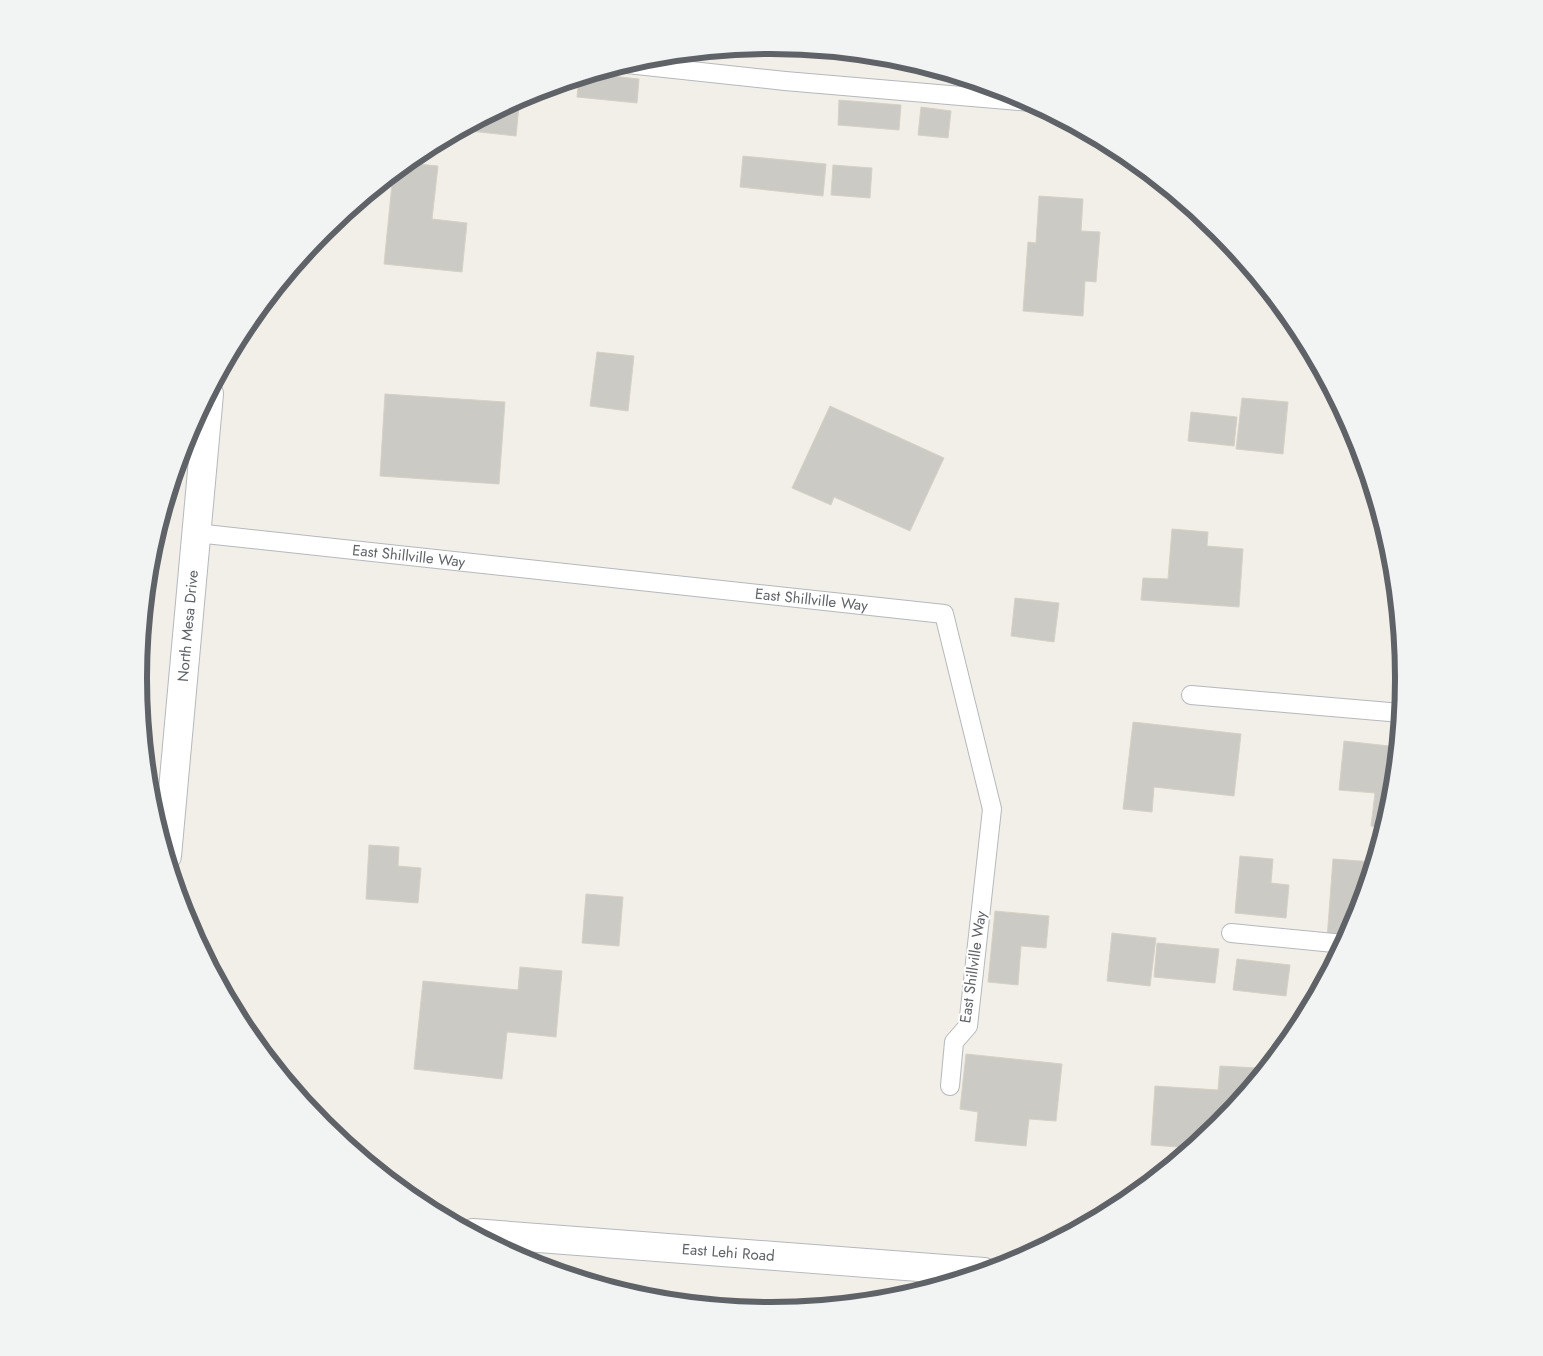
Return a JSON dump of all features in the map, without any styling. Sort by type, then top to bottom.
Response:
[{"type":"street","name":"North Mesa Drive","points":[[169,838],[207,412]]},
{"type":"street","name":"East Lehi Road","points":[[488,1234],[967,1271]]},
{"type":"lane","points":[[648,66],[785,81],[1007,100]]},
{"type":"lane","name":"East Shillville Way","points":[[196,533],[944,614],[992,810],[968,1026],[954,1042],[950,1086]]},
{"type":"lane","points":[[1191,695],[1394,712]]},
{"type":"lane","points":[[1231,933],[1336,943]]},
{"type":"building","points":[[608,76],[639,79],[637,103],[577,97],[578,85]]},
{"type":"building","points":[[839,100],[901,105],[899,130],[838,125]]},
{"type":"building","points":[[519,107],[516,136],[470,131]]},
{"type":"building","points":[[921,107],[951,111],[948,138],[918,135]]},
{"type":"building","points":[[743,156],[826,164],[823,196],[740,187]]},
{"type":"building","points":[[418,164],[438,166],[432,219],[467,223],[462,272],[384,264],[392,182]]},
{"type":"building","points":[[833,165],[872,168],[870,198],[831,195]]},
{"type":"building","points":[[1039,196],[1083,199],[1081,231],[1100,232],[1096,282],[1085,281],[1083,316],[1023,311],[1028,242],[1036,243]]},
{"type":"building","points":[[597,352],[634,356],[628,411],[590,406]]},
{"type":"building","points":[[385,394],[505,402],[499,484],[380,476]]},
{"type":"building","points":[[1242,398],[1288,402],[1283,454],[1236,449]]},
{"type":"building","points":[[830,406],[944,458],[910,531],[834,497],[831,505],[792,488]]},
{"type":"building","points":[[1191,412],[1237,417],[1234,446],[1188,441]]},
{"type":"building","points":[[1172,529],[1208,532],[1207,546],[1243,549],[1239,607],[1141,600],[1143,578],[1168,579]]},
{"type":"building","points":[[1015,598],[1059,603],[1054,642],[1011,636]]},
{"type":"building","points":[[1133,722],[1241,734],[1234,796],[1154,787],[1152,812],[1123,809]]},
{"type":"building","points":[[1344,741],[1391,746],[1384,800],[1377,827],[1371,826],[1375,793],[1339,790]]},
{"type":"building","points":[[369,845],[399,847],[398,866],[421,868],[418,903],[366,899]]},
{"type":"building","points":[[1240,856],[1273,859],[1271,883],[1289,885],[1286,918],[1235,913]]},
{"type":"building","points":[[1333,859],[1368,862],[1363,879],[1337,940],[1327,939]]},
{"type":"building","points":[[586,894],[623,897],[619,946],[582,943]]},
{"type":"building","points":[[995,911],[1049,916],[1046,948],[1021,946],[1018,985],[988,982]]},
{"type":"building","points":[[1112,933],[1156,938],[1150,986],[1107,981]]},
{"type":"building","points":[[1157,943],[1219,949],[1215,983],[1154,977]]},
{"type":"building","points":[[1237,959],[1290,965],[1286,996],[1233,990]]},
{"type":"building","points":[[520,967],[562,971],[556,1037],[507,1032],[502,1079],[414,1069],[423,981],[518,990]]},
{"type":"building","points":[[966,1054],[1062,1064],[1056,1121],[1029,1119],[1026,1146],[975,1141],[978,1112],[960,1109]]},
{"type":"building","points":[[1220,1066],[1257,1068],[1241,1090],[1183,1147],[1151,1145],[1155,1086],[1218,1090]]}]
